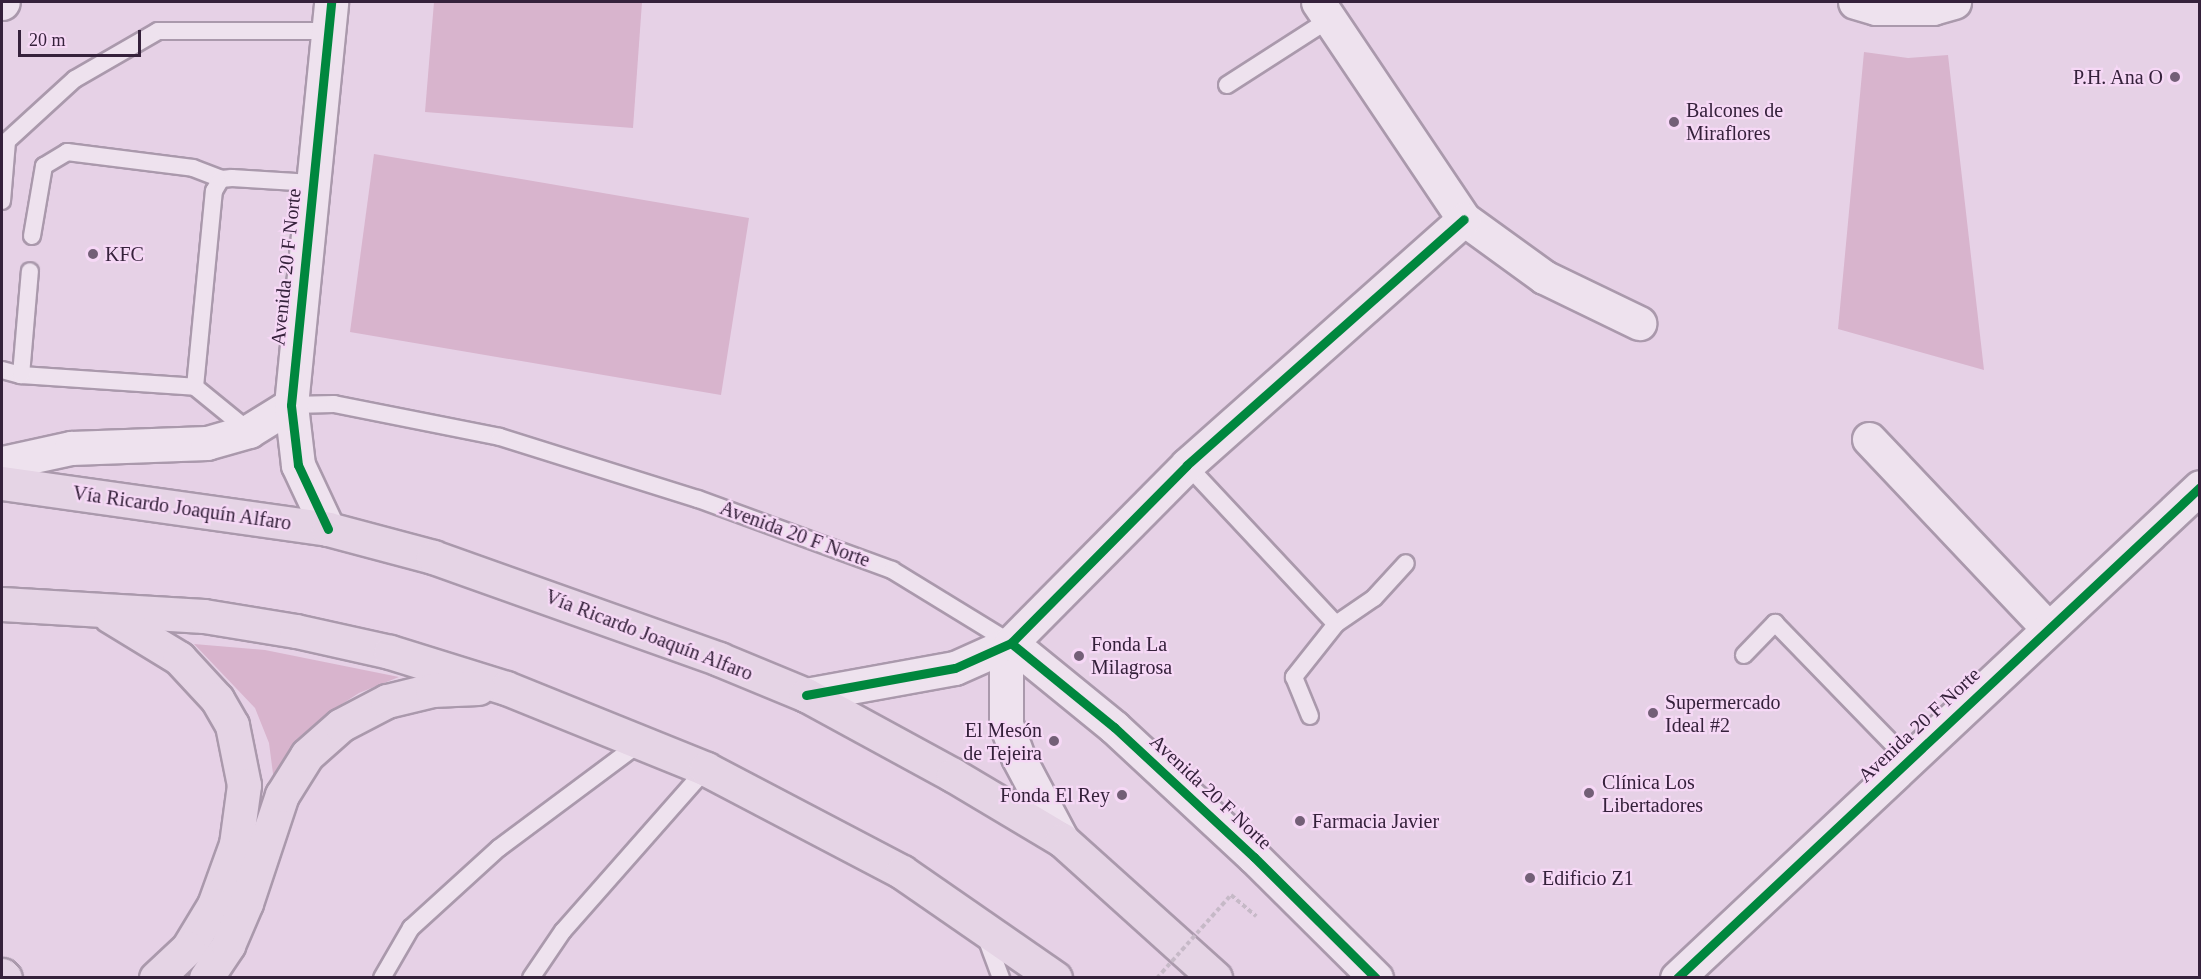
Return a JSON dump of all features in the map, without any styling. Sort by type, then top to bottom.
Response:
[{"type":"main road","name":"Vía Ricardo Joaquín Alfaro","points":[[2,483],[328,529],[433,557],[577,606],[807,696],[953,774],[1062,840],[1215,978]]},
{"type":"main road","points":[[2,604],[103,612],[204,616],[296,631],[390,652],[506,688],[706,769],[903,872],[981,922],[1055,978]]},
{"type":"main road","points":[[103,612],[156,642],[200,679],[232,725],[243,774],[242,816],[226,878],[203,929],[156,978]]},
{"type":"main road","points":[[207,978],[228,945],[241,914],[282,795],[307,755],[341,725],[387,700],[432,690],[506,688]]},
{"type":"street","points":[[1855,2],[1888,8],[1933,8],[1954,2]]},
{"type":"street","points":[[1324,10],[1464,219],[1544,277],[1639,324]]},
{"type":"street","name":"Avenida 20 F Norte","points":[[328,529],[298,465],[291,405],[329,16]]},
{"type":"street","points":[[807,696],[955,668],[1011,644],[1187,465],[1464,219]]},
{"type":"street","points":[[2,463],[71,448],[207,443],[249,431],[291,405]]},
{"type":"street","points":[[1869,439],[2048,628]]},
{"type":"street","name":"Avenida 20 F Norte","points":[[1677,978],[2048,628],[2195,501]]},
{"type":"street","points":[[1011,644],[1005,679],[1006,724],[1017,757],[1062,840]]},
{"type":"street","name":"Avenida 20 F Norte","points":[[1011,644],[1131,744],[1254,856],[1376,978]]},
{"type":"lane","points":[[1227,85],[1324,10]]},
{"type":"lane","points":[[2,201],[7,141],[75,79],[158,31],[329,16]]},
{"type":"lane","points":[[32,236],[44,166],[67,152],[193,168],[221,179],[312,183]]},
{"type":"lane","points":[[195,387],[214,191],[221,179]]},
{"type":"lane","points":[[21,375],[30,271]]},
{"type":"lane","points":[[2,370],[21,375],[195,387],[249,431]]},
{"type":"lane","name":"Avenida 20 F Norte","points":[[291,405],[334,404],[500,437],[698,499],[892,570],[1011,644]]},
{"type":"lane","points":[[1187,465],[1336,624]]},
{"type":"lane","points":[[1310,716],[1294,678],[1336,624],[1374,598],[1406,563]]},
{"type":"lane","points":[[1744,655],[1775,623],[1908,760]]},
{"type":"lane","points":[[382,978],[411,928],[499,848],[641,742]]},
{"type":"lane","points":[[531,978],[562,932],[706,769]]},
{"type":"lane","points":[[981,922],[1001,978]]},
{"type":"path","points":[[1157,978],[1231,895]]},
{"type":"shaded area","points":[[434,2],[642,2],[633,128],[425,112]]},
{"type":"shaded area","points":[[1864,52],[1908,58],[1948,55],[1984,370],[1838,329]]},
{"type":"shaded area","points":[[374,154],[749,218],[721,395],[350,332]]},
{"type":"shaded area","points":[[194,644],[265,650],[399,677],[359,693],[328,713],[308,733],[275,789],[269,743],[255,708]]},
{"type":"cycle path","points":[[328,529],[298,465],[291,405],[331,2]]},
{"type":"cycle path","points":[[806,695],[955,668],[1011,643],[1187,465],[1464,219]]},
{"type":"cycle path","points":[[1677,978],[2200,487]]},
{"type":"cycle path","points":[[1011,643],[1114,727],[1254,857],[1376,978]]},
{"type":"place","name":"P.H. Ana O","points":[[2175,77]]},
{"type":"place","name":"Balcones de Miraflores","points":[[1674,122]]},
{"type":"place","name":"KFC","points":[[93,254]]},
{"type":"place","name":"Fonda La Milagrosa","points":[[1079,656]]},
{"type":"place","name":"Supermercado Ideal #2","points":[[1653,713]]},
{"type":"place","name":"El Mesón de Tejeira","points":[[1054,741]]},
{"type":"place","name":"Clínica Los Libertadores","points":[[1589,793]]},
{"type":"place","name":"Fonda El Rey","points":[[1122,795]]},
{"type":"place","name":"Farmacia Javier","points":[[1300,821]]},
{"type":"place","name":"Edificio Z1","points":[[1530,878]]}]
